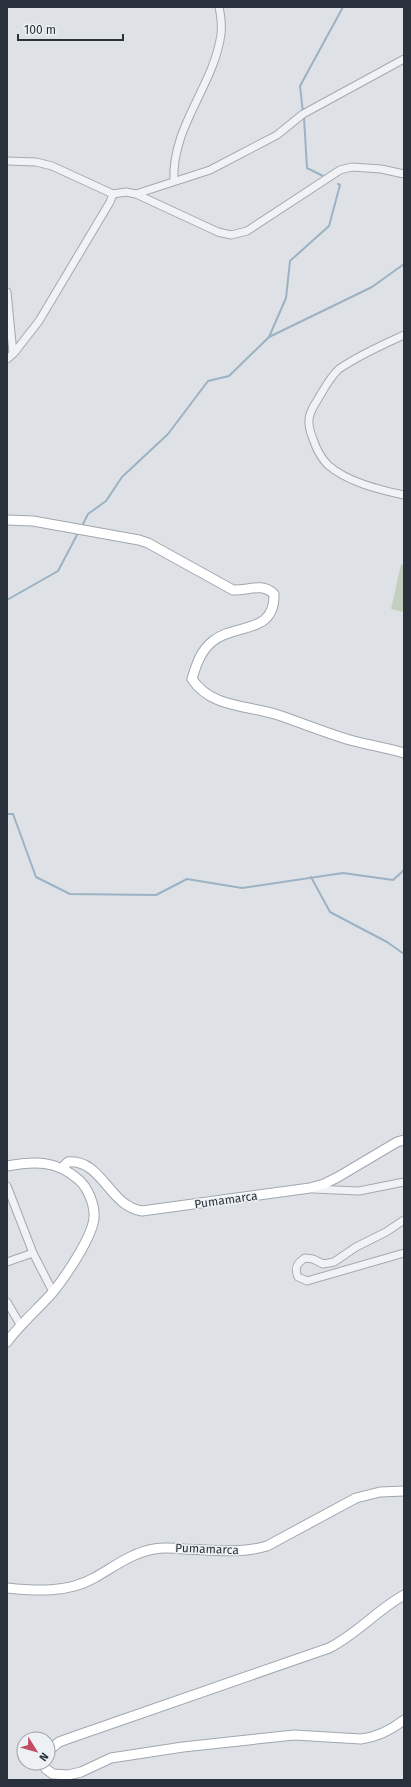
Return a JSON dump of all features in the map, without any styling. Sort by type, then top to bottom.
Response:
[{"type":"main road","points":[[7,520],[33,521],[139,540],[148,543],[233,590],[257,587],[268,589],[274,594],[274,603],[270,612],[264,619],[258,624],[214,640],[206,648],[200,657],[192,679],[197,687],[211,696],[232,705],[276,714],[329,734],[404,753]]},
{"type":"main road","name":"Pumamarca","points":[[62,1168],[68,1162],[74,1161],[90,1168],[105,1183],[110,1191],[123,1203],[132,1210],[142,1211],[310,1188],[324,1184],[397,1142],[404,1140]]},
{"type":"main road","points":[[7,1166],[29,1163],[51,1164],[62,1168],[84,1184],[91,1200],[94,1220],[92,1228],[72,1266],[52,1292],[7,1342]]},
{"type":"main road","name":"Pumamarca","points":[[7,1588],[40,1590],[74,1586],[94,1579],[130,1556],[153,1549],[165,1548],[233,1551],[257,1549],[266,1546],[356,1498],[380,1492],[404,1491]]},
{"type":"main road","points":[[56,1744],[329,1648],[348,1637],[404,1595]]},
{"type":"main road","points":[[49,1771],[53,1774],[68,1775],[81,1772],[112,1758],[183,1747],[294,1735],[361,1740],[389,1731],[404,1720]]},
{"type":"street","points":[[174,181],[181,135],[217,54],[221,33],[219,7]]},
{"type":"street","points":[[136,194],[210,170],[277,135],[303,114],[404,60]]},
{"type":"street","points":[[7,161],[36,162],[52,166],[113,194],[126,192],[136,194],[218,232],[231,235],[257,226],[305,192],[340,170],[352,167],[381,169],[404,174]]},
{"type":"street","points":[[7,359],[10,353],[39,321],[110,202],[113,194]]},
{"type":"street","points":[[7,292],[10,353]]},
{"type":"street","points":[[404,335],[370,351],[338,370],[331,378],[314,405],[308,424],[316,447],[328,465],[341,474],[375,488],[404,495]]},
{"type":"street","points":[[310,1188],[359,1191],[404,1182]]},
{"type":"street","points":[[7,1186],[34,1253],[52,1292]]},
{"type":"street","points":[[404,1220],[386,1232],[356,1247],[334,1262],[323,1264],[313,1259],[305,1258],[299,1262],[296,1267],[296,1273],[298,1277],[306,1281],[404,1253]]},
{"type":"street","points":[[7,1262],[34,1253]]},
{"type":"street","points":[[7,1302],[21,1326]]},
{"type":"green space","points":[[401,564],[404,565],[404,612],[391,609]]},
{"type":"waterway","points":[[303,113],[300,86],[343,7]]},
{"type":"waterway","points":[[304,117],[307,168],[325,177]]},
{"type":"waterway","points":[[269,337],[286,298],[290,261],[329,226],[340,185],[338,184]]},
{"type":"waterway","points":[[83,524],[88,514],[106,501],[122,477],[168,434],[208,381],[229,376],[269,337],[372,287],[404,264]]},
{"type":"waterway","points":[[7,600],[58,571],[77,535]]},
{"type":"waterway","points":[[7,814],[13,814],[36,877],[70,894],[156,895],[187,879],[242,888],[343,873],[393,880],[404,870]]},
{"type":"waterway","points":[[311,877],[330,912],[387,942],[404,954]]}]
